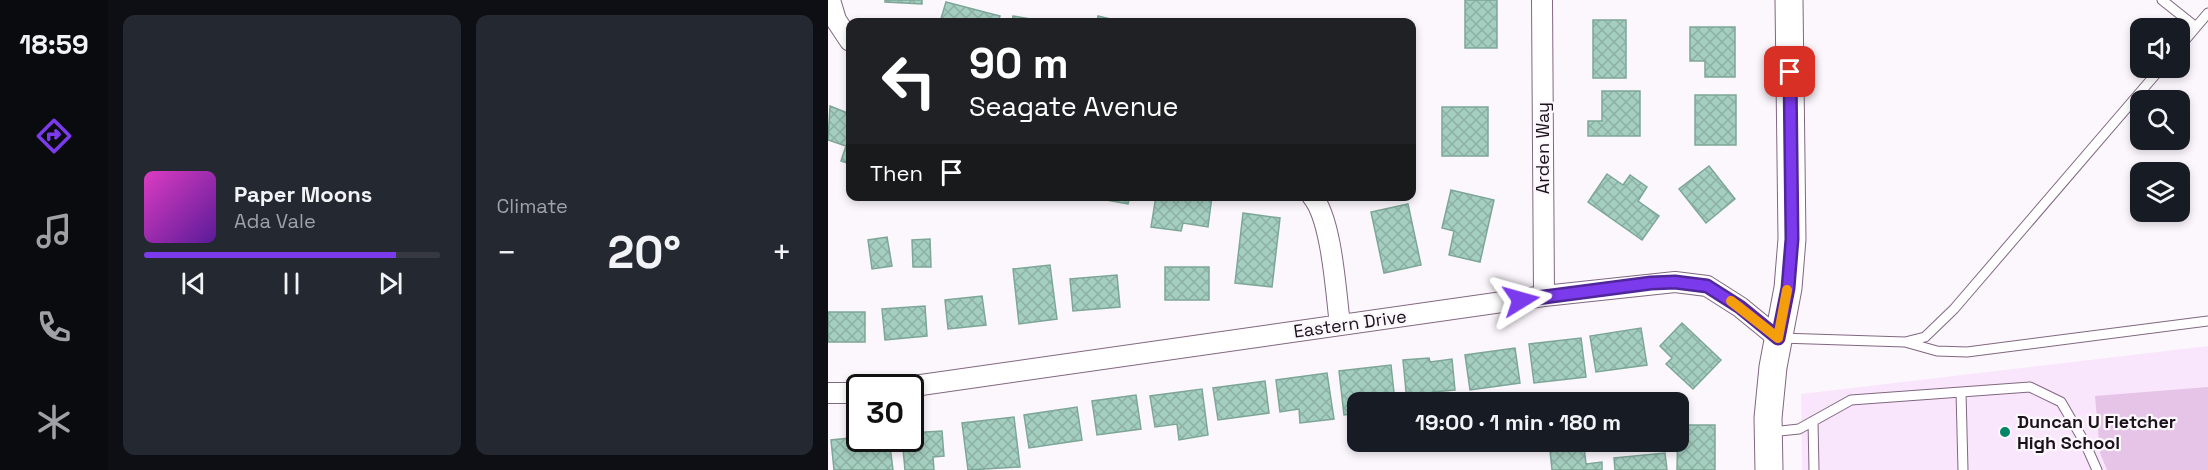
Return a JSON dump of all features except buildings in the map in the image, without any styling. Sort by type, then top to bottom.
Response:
[{"type":"street","points":[[830,0],[836,20],[846,35]]},
{"type":"street","name":"Arden Way","points":[[1542,0],[1544,296]]},
{"type":"street","points":[[1769,470],[1768,432],[1773,367],[1788,288],[1792,239],[1789,0]]},
{"type":"street","points":[[1316,201],[1329,244],[1340,325]]},
{"type":"street","name":"Eastern Drive","points":[[924,385],[1544,296],[1675,282],[1707,286],[1740,307],[1778,338]]},
{"type":"street","points":[[828,393],[846,393]]},
{"type":"lane","points":[[2162,0],[2196,27]]},
{"type":"lane","points":[[2190,34],[2208,13]]},
{"type":"lane","points":[[1905,342],[1925,337],[1954,309],[2152,78]]},
{"type":"lane","points":[[1778,338],[1905,342],[1937,351],[1967,352],[2208,321]]},
{"type":"lane","points":[[1768,432],[1799,429],[1851,400],[2030,387],[2061,402],[2085,442],[2097,470]]},
{"type":"lane","points":[[1961,392],[1964,470]]},
{"type":"lane","points":[[1813,421],[1814,470]]},
{"type":"shaded area","name":"Duncan U Fletcher High School","points":[[2208,346],[2208,470],[1802,470],[1801,394]]},
{"type":"shaded area","points":[[2208,387],[2208,470],[2107,470],[2100,453],[2095,396]]},
{"type":"slow traffic","points":[[1731,301],[1778,338],[1787,290]]},
{"type":"place","name":"Duncan U Fletcher High School","points":[[2005,432]]},
{"type":"route","points":[[1521,300],[1651,283],[1675,282],[1707,286],[1740,307],[1778,338],[1788,288],[1792,239],[1790,72]]}]
